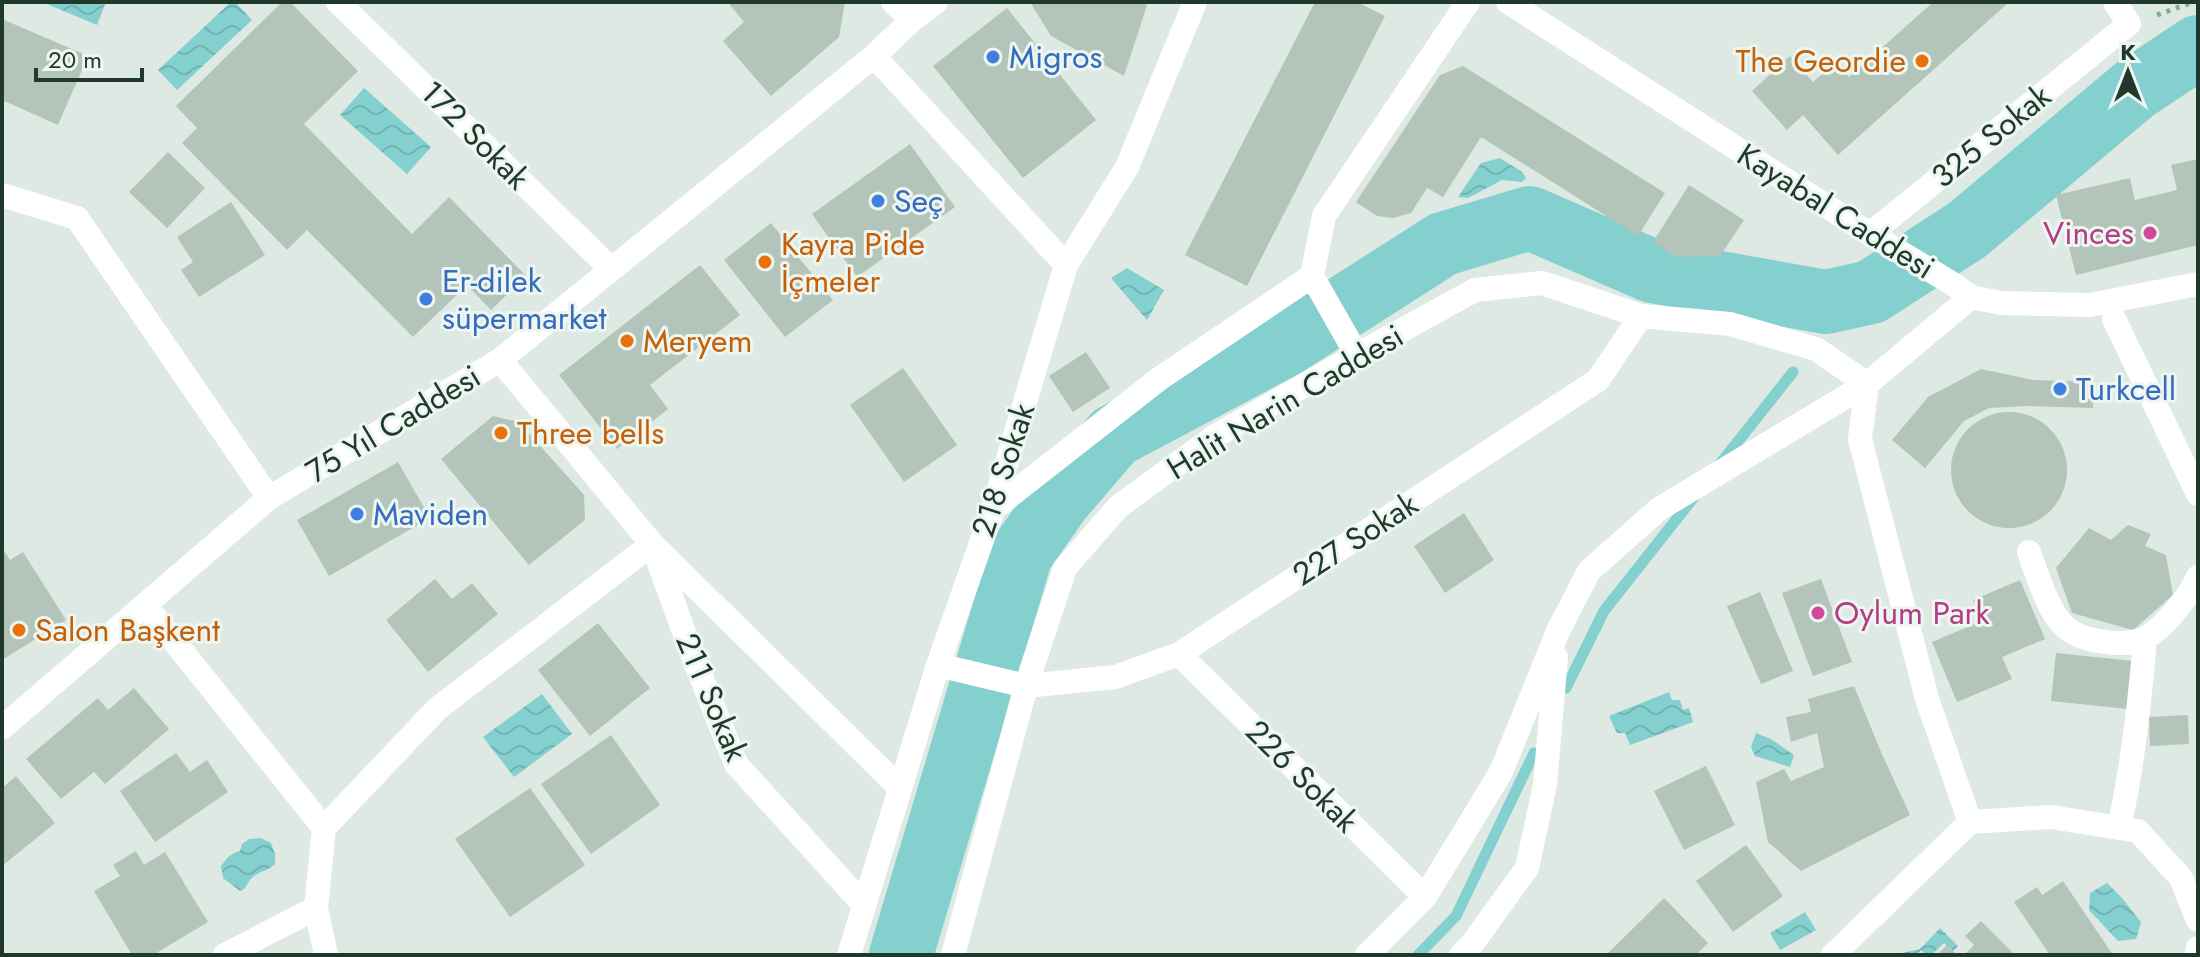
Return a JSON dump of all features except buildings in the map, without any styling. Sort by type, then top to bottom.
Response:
[{"type":"street","name":"172 Sokak","points":[[338,2],[611,269]]},
{"type":"street","points":[[893,2],[912,20]]},
{"type":"street","name":"75 Yıl Caddesi","points":[[2,728],[269,498],[500,360],[936,2]]},
{"type":"street","name":"218 Sokak","points":[[849,955],[938,665],[993,509],[1066,265],[1127,167],[1195,2]]},
{"type":"street","points":[[1357,355],[1312,276],[1324,216],[1468,2]]},
{"type":"street","name":"Kayabal Caddesi","points":[[1508,2],[1962,291],[2001,303],[2090,305],[2198,284]]},
{"type":"street","points":[[2115,2],[2129,24]]},
{"type":"street","name":"325 Sokak","points":[[1870,234],[2129,24]]},
{"type":"street","points":[[874,56],[1066,265]]},
{"type":"street","points":[[2,195],[77,218],[269,498]]},
{"type":"street","points":[[993,509],[1159,379],[1312,276]]},
{"type":"street","name":"Halit Narin Caddesi","points":[[953,955],[1026,686],[1065,568],[1118,507],[1214,437],[1475,290],[1542,283],[1641,316],[1730,324],[1816,349],[1867,384]]},
{"type":"street","points":[[1367,955],[1425,897],[1501,772],[1558,631],[1589,571],[1666,505],[1867,384],[1962,291]]},
{"type":"street","name":"227 Sokak","points":[[938,665],[1026,686],[1115,677],[1179,654],[1598,380],[1641,316]]},
{"type":"street","points":[[2114,319],[2198,494]]},
{"type":"street","name":"211 Sokak","points":[[500,360],[652,544],[900,788]]},
{"type":"street","points":[[1867,384],[1860,439],[1927,699],[1970,822]]},
{"type":"street","points":[[326,955],[316,908],[324,828],[437,709],[652,544]]},
{"type":"street","name":"211 Sokak","points":[[652,544],[736,764],[864,905]]},
{"type":"street","points":[[2029,552],[2062,624],[2078,637],[2108,642],[2145,638],[2190,593],[2198,577]]},
{"type":"street","points":[[145,605],[324,828]]},
{"type":"street","points":[[1471,951],[1527,868],[1545,785],[1558,631]]},
{"type":"street","points":[[2119,828],[2132,770],[2145,638]]},
{"type":"street","name":"226 Sokak","points":[[1179,654],[1425,897]]},
{"type":"street","points":[[1833,955],[1970,822],[2051,817],[2138,831],[2181,878],[2198,920]]},
{"type":"street","points":[[225,955],[316,908]]},
{"type":"street","points":[[2197,955],[2198,948]]},
{"type":"path","points":[[2129,24],[2193,2]]},
{"type":"water","points":[[42,2],[106,2],[97,25]]},
{"type":"water","points":[[231,2],[235,2],[252,20],[177,90],[158,70]]},
{"type":"water","points":[[364,88],[431,147],[407,174],[340,115]]},
{"type":"water","points":[[1500,158],[1526,178],[1522,182],[1502,180],[1468,198],[1458,197],[1481,163]]},
{"type":"water","points":[[1127,268],[1164,290],[1147,320],[1111,278]]},
{"type":"water","points":[[1669,692],[1672,700],[1680,700],[1683,710],[1689,708],[1693,722],[1630,745],[1625,733],[1617,733],[1609,716]]},
{"type":"water","points":[[542,694],[572,734],[514,777],[483,737]]},
{"type":"water","points":[[1756,733],[1794,755],[1790,767],[1755,756],[1751,747]]},
{"type":"water","points":[[261,838],[271,843],[275,864],[258,873],[240,891],[223,878],[221,866],[249,839]]},
{"type":"water","points":[[2107,883],[2141,922],[2136,939],[2118,941],[2089,910],[2090,893]]},
{"type":"water","points":[[1805,912],[1816,930],[1780,950],[1770,933]]},
{"type":"water","points":[[1940,928],[1958,946],[1953,951],[1944,943],[1931,955],[1921,950],[1916,955],[1897,954],[1920,949]]},
{"type":"waterway","points":[[901,955],[1021,554],[1059,500],[1114,436],[1285,345],[1443,244],[1530,218],[1652,271],[1826,302],[1871,292],[1967,230],[2135,89],[2198,47]]},
{"type":"waterway","points":[[1831,324],[1853,296]]},
{"type":"waterway","points":[[1720,464],[1793,372]]},
{"type":"waterway","points":[[1566,688],[1604,611],[1694,497]]},
{"type":"waterway","points":[[1418,955],[1456,916],[1534,753]]},
{"type":"place","name":"Migros","points":[[993,57]]},
{"type":"place","name":"The Geordie","points":[[1922,61]]},
{"type":"place","name":"Seç","points":[[878,201]]},
{"type":"place","name":"Vinces","points":[[2150,233]]},
{"type":"place","name":"Kayra Pide İçmeler","points":[[765,262]]},
{"type":"place","name":"Er-dilek süpermarket","points":[[426,299]]},
{"type":"place","name":"Meryem","points":[[627,341]]},
{"type":"place","name":"Turkcell","points":[[2060,389]]},
{"type":"place","name":"Three bells","points":[[501,433]]},
{"type":"place","name":"Maviden","points":[[357,514]]},
{"type":"place","name":"Oylum Park","points":[[1818,613]]},
{"type":"place","name":"Salon Başkent","points":[[19,630]]}]
